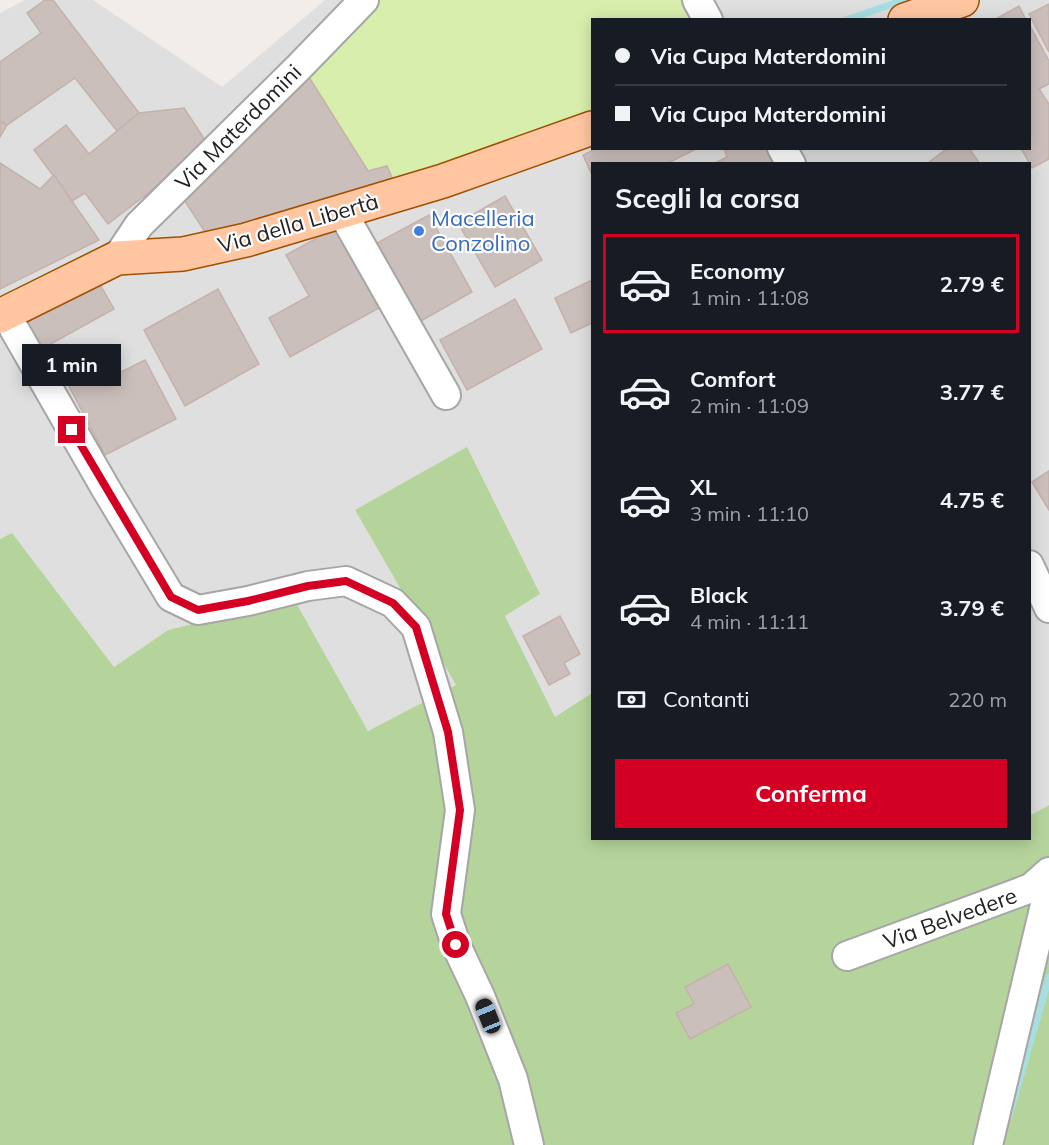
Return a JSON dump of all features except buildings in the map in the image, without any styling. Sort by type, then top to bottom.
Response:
[{"type":"main road","points":[[911,18],[962,0]]},
{"type":"main road","name":"Via della Libertà","points":[[2,315],[117,258],[183,254],[246,240],[443,181],[591,128]]},
{"type":"street","name":"Via Materdomini","points":[[117,258],[139,225],[364,0]]},
{"type":"street","points":[[697,0],[707,18]]},
{"type":"street","points":[[342,212],[446,395]]},
{"type":"street","points":[[2,315],[171,597],[198,610],[248,601],[308,586],[346,581],[393,603],[416,627],[448,732],[460,810],[446,914],[456,945],[480,996],[513,1079],[530,1145]]},
{"type":"street","points":[[1031,569],[1049,608]]},
{"type":"street","name":"Via Belvedere","points":[[847,956],[1031,888],[1049,872]]},
{"type":"street","points":[[988,1145],[1049,888]]},
{"type":"shaded area","points":[[25,0],[93,0],[222,87],[325,0],[1049,0],[1049,805],[1031,815],[1031,162],[591,162],[591,694],[555,718],[505,616],[539,594],[355,510],[456,685],[368,731],[294,599],[168,630],[114,667],[12,534],[0,539],[0,13]]},
{"type":"green space","points":[[364,0],[697,0],[707,18],[591,18],[591,128],[394,182],[387,166],[368,171],[307,74]]},
{"type":"green space","points":[[467,447],[540,594],[505,616],[555,717],[591,694],[591,840],[1031,840],[1031,815],[1049,805],[1049,1145],[0,1145],[0,539],[12,533],[114,667],[168,630],[294,599],[368,731],[456,685],[355,510]]},
{"type":"waterway","points":[[852,18],[904,0]]},
{"type":"waterway","points":[[1009,1116],[1049,977]]},
{"type":"place","name":"Macelleria Conzolino","points":[[419,231]]},
{"type":"route","points":[[72,430],[171,597],[198,610],[248,601],[308,586],[346,581],[393,603],[416,627],[448,732],[460,810],[446,914],[456,945]]}]
